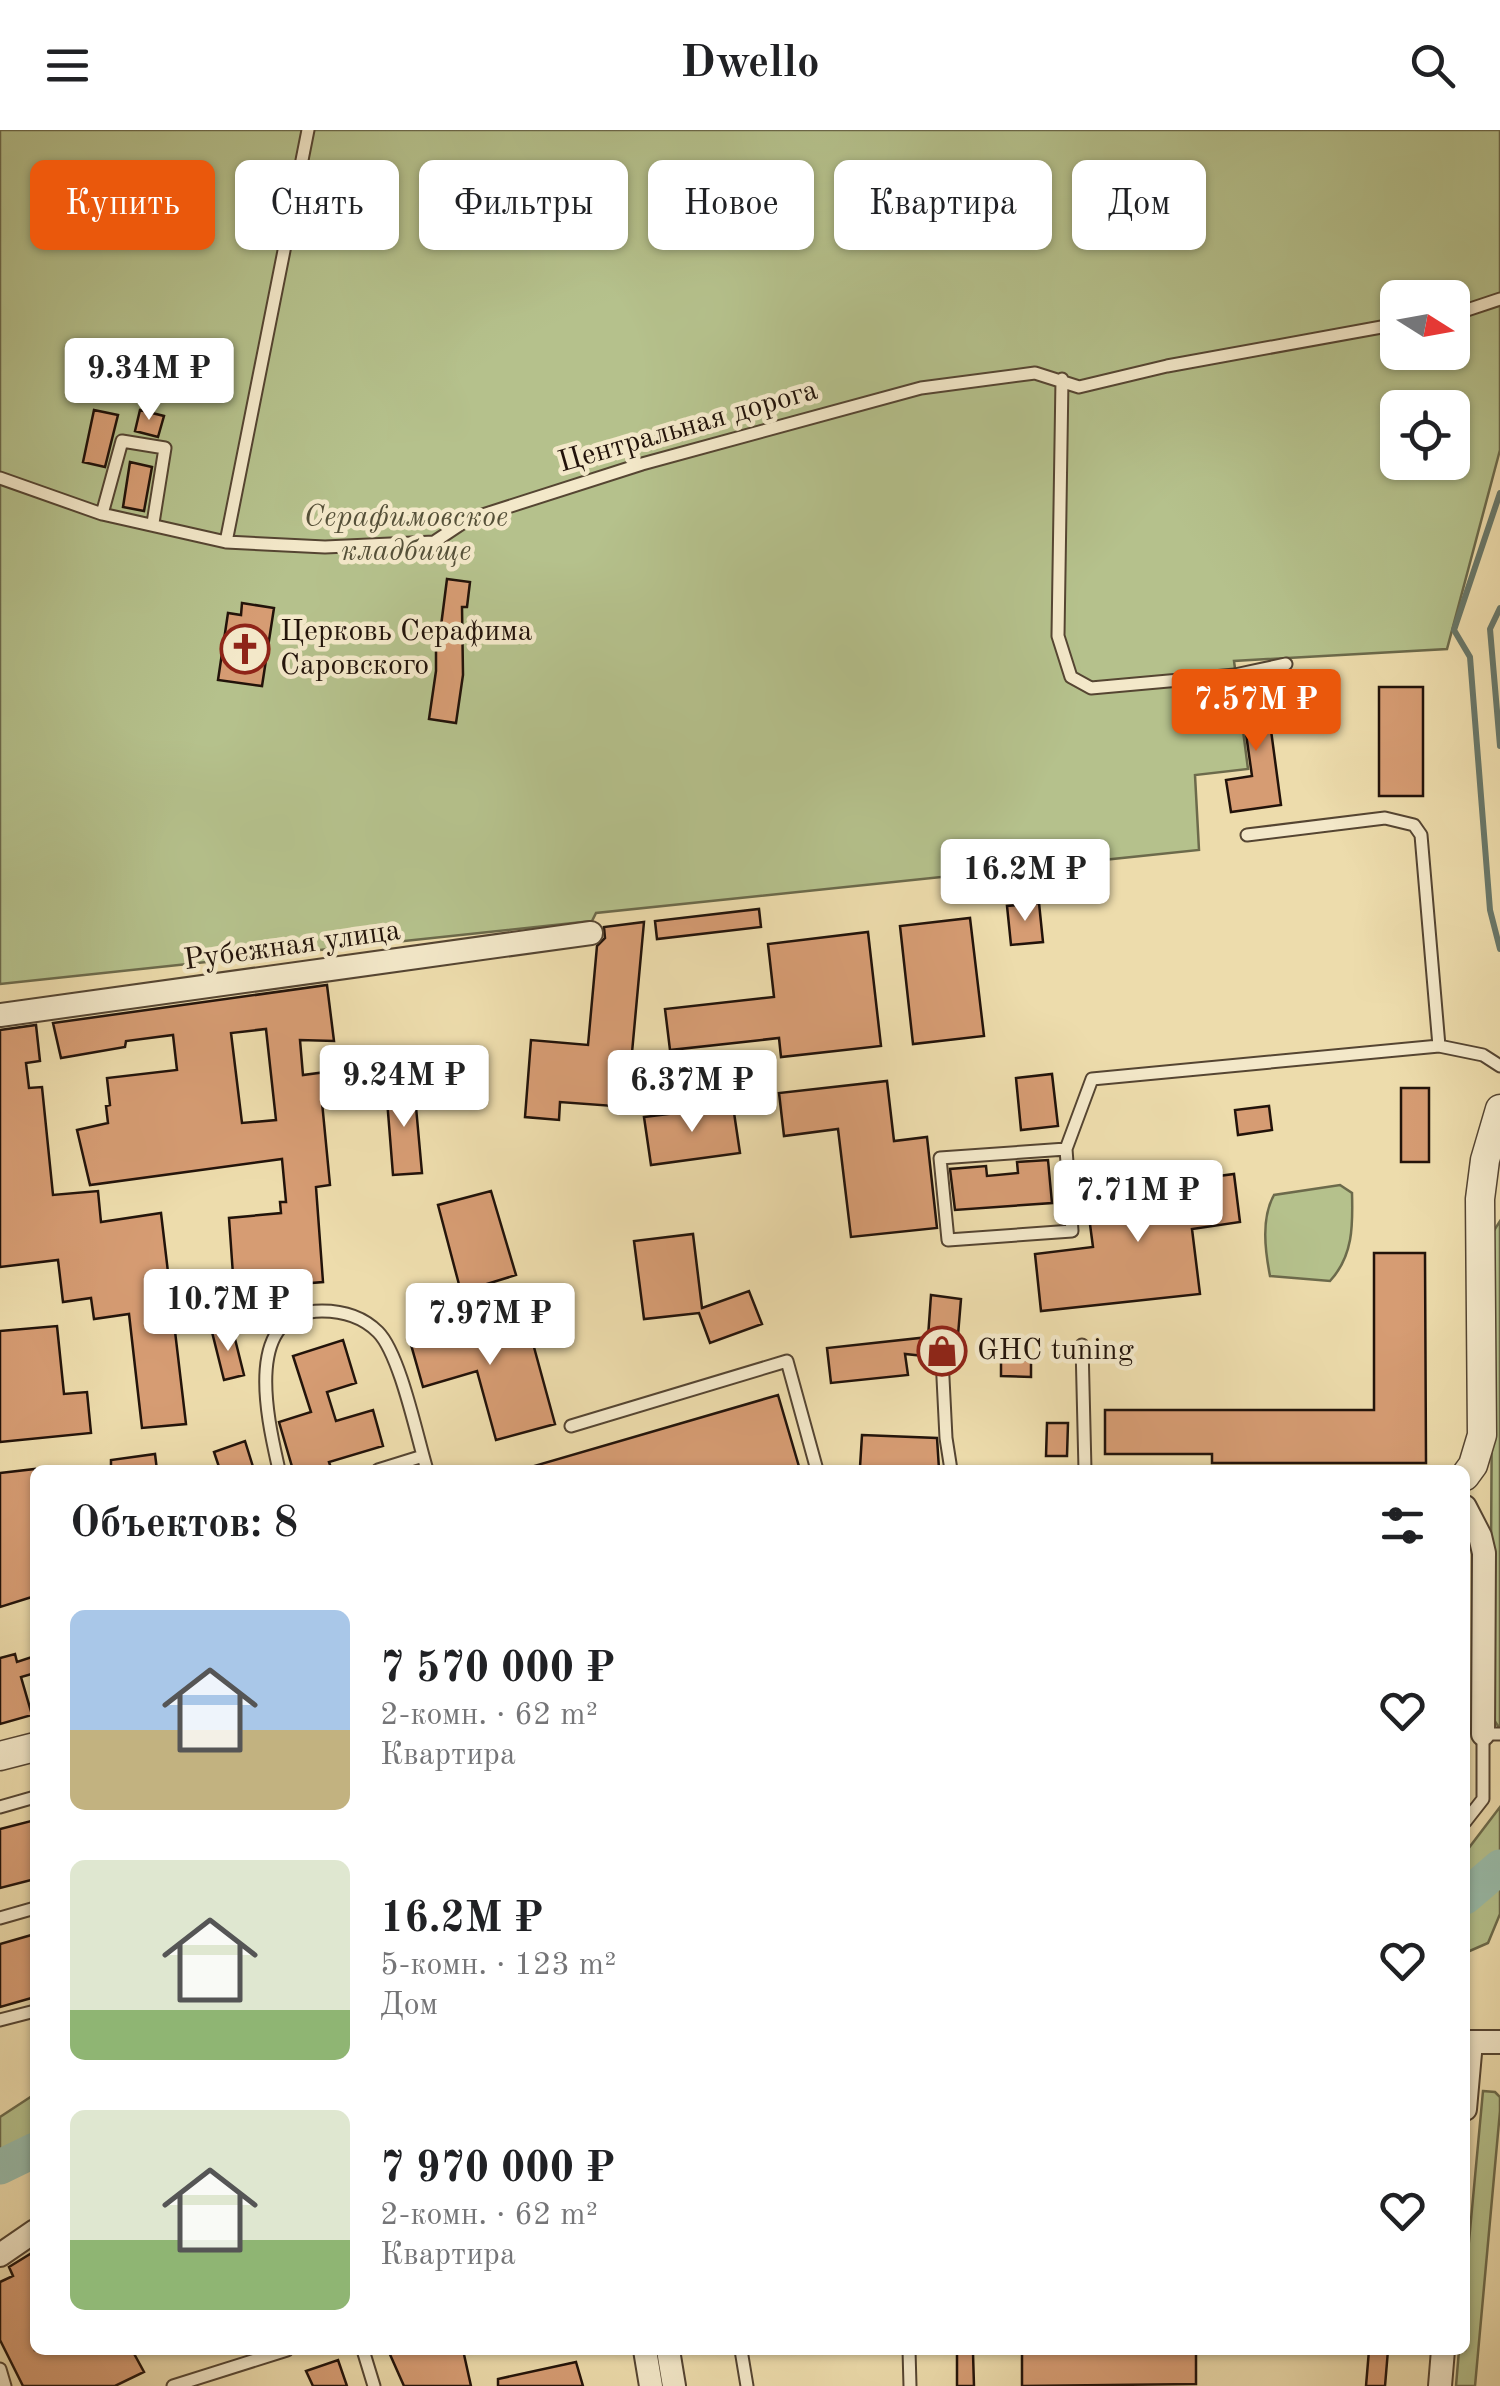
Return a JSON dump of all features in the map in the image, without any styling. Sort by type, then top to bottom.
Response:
[{"type":"street","name":"Рубежная улица","points":[[0,1016],[592,933]]},
{"type":"street","points":[[1470,1470],[1482,1435],[1490,1208],[1485,1160],[1500,1109]]},
{"type":"street","points":[[1470,1517],[1484,1553],[1474,1657],[1492,1734]]},
{"type":"street","points":[[0,1756],[30,1748]]},
{"type":"street","points":[[1470,2042],[1500,2042]]},
{"type":"street","points":[[0,2255],[30,2234]]},
{"type":"street","points":[[646,2355],[651,2386]]},
{"type":"street","points":[[669,2355],[674,2386]]},
{"type":"street","points":[[1440,2386],[1443,2355]]},
{"type":"lane","points":[[226,542],[308,130]]},
{"type":"lane","points":[[1470,309],[1500,300]]},
{"type":"lane","name":"Центральная дорога","points":[[0,478],[102,514],[226,542],[325,547],[434,542],[467,520],[642,464],[921,388],[1036,373],[1079,386],[1380,327]]},
{"type":"lane","points":[[1062,379],[1058,636],[1072,678],[1091,688],[1236,675],[1286,664]]},
{"type":"lane","points":[[102,514],[122,441],[165,448],[152,523]]},
{"type":"lane","points":[[1247,835],[1385,818],[1414,825],[1421,834],[1440,1046]]},
{"type":"lane","points":[[1066,1150],[940,1158],[948,1240],[1072,1231],[1066,1150],[1092,1079],[1440,1046],[1483,1055],[1500,1066]]},
{"type":"lane","points":[[278,1465],[265,1380],[271,1344],[286,1320],[312,1311],[339,1310],[379,1333],[391,1351],[426,1465]]},
{"type":"lane","points":[[1082,1345],[1085,1465]]},
{"type":"lane","points":[[942,1358],[950,1465]]},
{"type":"lane","points":[[571,1426],[787,1360],[816,1465]]},
{"type":"lane","points":[[394,1465],[423,1456]]},
{"type":"lane","points":[[1470,1816],[1483,1799],[1492,1734]]},
{"type":"lane","points":[[0,1807],[30,1798]]},
{"type":"lane","points":[[0,1918],[30,1909]]},
{"type":"lane","points":[[0,2020],[30,2012]]},
{"type":"lane","points":[[174,2386],[271,2355]]},
{"type":"lane","points":[[365,2355],[374,2386]]},
{"type":"lane","points":[[742,2355],[747,2386]]},
{"type":"lane","points":[[908,2355],[910,2386]]},
{"type":"green space","name":"Серафимовское кладбище","points":[[0,130],[1500,130],[1500,450],[1447,649],[1234,661],[1248,769],[1195,775],[1199,850],[596,913],[592,921],[0,984]]},
{"type":"green space","points":[[1340,1185],[1352,1193],[1352,1217],[1350,1240],[1338,1271],[1330,1281],[1270,1276],[1266,1224],[1274,1195]]},
{"type":"green space","points":[[1500,1221],[1500,1729],[1490,1714],[1493,1232]]},
{"type":"green space","points":[[1500,1807],[1500,1914],[1488,1943],[1470,1951],[1470,1846]]},
{"type":"green space","points":[[1483,2091],[1495,2092],[1500,2097],[1500,2111],[1475,2386],[1456,2386],[1459,2355],[1470,2355],[1470,2230]]},
{"type":"green space","points":[[30,2097],[30,2145],[0,2160],[0,2117]]},
{"type":"building","points":[[94,410],[118,415],[105,467],[83,462]]},
{"type":"building","points":[[140,410],[164,416],[158,437],[135,431]]},
{"type":"building","points":[[130,462],[152,467],[144,511],[123,507]]},
{"type":"building","points":[[447,579],[470,582],[467,607],[462,607],[463,675],[456,723],[429,719],[436,671],[436,626],[441,626]]},
{"type":"building","name":"Церковь Серафима Саровского","points":[[242,603],[274,608],[262,686],[218,680],[228,613],[241,615]]},
{"type":"building","points":[[1264,678],[1281,805],[1231,812],[1226,780],[1252,776],[1239,684]]},
{"type":"building","points":[[1379,687],[1423,687],[1423,796],[1379,796]]},
{"type":"building","points":[[1039,903],[1043,942],[1011,945],[1007,906]]},
{"type":"building","points":[[759,909],[761,927],[657,939],[655,921]]},
{"type":"building","points":[[970,918],[984,1036],[913,1044],[900,926]]},
{"type":"building","points":[[644,922],[627,1107],[560,1102],[559,1120],[525,1117],[531,1040],[588,1045],[597,946],[605,938],[604,927]]},
{"type":"building","points":[[868,932],[881,1046],[781,1057],[779,1038],[670,1050],[665,1009],[774,997],[768,944]]},
{"type":"building","points":[[327,985],[334,1041],[300,1040],[303,1075],[326,1072],[329,1101],[322,1102],[330,1185],[316,1187],[323,1282],[234,1289],[229,1218],[281,1213],[280,1202],[286,1202],[282,1159],[90,1185],[77,1130],[108,1123],[107,1078],[177,1070],[173,1035],[126,1041],[125,1047],[61,1058],[53,1023]],"holes":[[[266,1029],[276,1120],[242,1123],[231,1033]]]},
{"type":"building","points":[[36,1025],[40,1061],[26,1063],[29,1088],[42,1087],[53,1195],[98,1191],[101,1222],[161,1213],[186,1424],[142,1428],[129,1314],[94,1319],[91,1298],[63,1302],[58,1260],[0,1267],[0,1030]]},
{"type":"building","points":[[1052,1074],[1058,1126],[1021,1130],[1016,1078]]},
{"type":"building","points":[[887,1081],[894,1141],[927,1137],[937,1228],[851,1237],[838,1129],[784,1136],[779,1093]]},
{"type":"building","points":[[414,1085],[422,1173],[393,1175],[386,1087]]},
{"type":"building","points":[[1401,1088],[1429,1088],[1429,1162],[1401,1162]]},
{"type":"building","points":[[733,1106],[740,1153],[651,1165],[644,1117]]},
{"type":"building","points":[[1269,1106],[1272,1130],[1238,1135],[1235,1110]]},
{"type":"building","points":[[1048,1160],[1052,1203],[955,1210],[950,1169],[986,1166],[987,1176],[1018,1173],[1017,1162]]},
{"type":"building","points":[[1234,1174],[1240,1222],[1192,1229],[1200,1294],[1041,1311],[1035,1254],[1093,1247],[1086,1194]]},
{"type":"building","points":[[491,1191],[516,1275],[461,1292],[438,1205]]},
{"type":"building","points":[[693,1234],[702,1308],[749,1291],[762,1324],[710,1343],[699,1313],[644,1319],[634,1241]]},
{"type":"building","points":[[1374,1253],[1425,1253],[1426,1463],[1212,1463],[1212,1454],[1105,1454],[1105,1410],[1374,1410]]},
{"type":"building","points":[[931,1295],[961,1299],[956,1359],[942,1349],[933,1357],[905,1354],[908,1375],[831,1383],[827,1348],[928,1337]]},
{"type":"building","points":[[523,1307],[555,1424],[496,1440],[477,1371],[423,1387],[408,1334],[454,1321],[456,1326]]},
{"type":"building","points":[[57,1326],[64,1394],[87,1392],[91,1433],[0,1442],[0,1331]]},
{"type":"building","points":[[232,1327],[244,1375],[224,1380],[212,1332]]},
{"type":"building","points":[[343,1340],[356,1383],[327,1392],[336,1421],[373,1410],[383,1446],[329,1462],[330,1465],[292,1465],[279,1422],[311,1412],[293,1356]]},
{"type":"building","points":[[1001,1360],[1031,1360],[1031,1377],[1001,1376]]},
{"type":"building","points":[[778,1395],[799,1465],[537,1465]]},
{"type":"building","points":[[1047,1423],[1068,1423],[1067,1456],[1046,1456]]},
{"type":"building","points":[[862,1435],[937,1438],[939,1465],[860,1465]]},
{"type":"building","points":[[245,1441],[252,1465],[218,1465],[214,1452]]},
{"type":"building","points":[[155,1454],[156,1465],[111,1465],[111,1460]]},
{"type":"building","points":[[30,1470],[30,1598],[0,1607],[0,1473]]},
{"type":"building","points":[[15,1654],[17,1662],[30,1658],[30,1674],[21,1677],[30,1716],[0,1724],[0,1658]]},
{"type":"building","points":[[30,1821],[30,1880],[0,1888],[0,1829]]},
{"type":"building","points":[[30,1935],[30,1998],[0,2007],[0,1944]]},
{"type":"building","points":[[30,2254],[30,2355],[135,2355],[144,2372],[115,2386],[23,2386],[0,2340],[0,2282],[13,2276],[9,2267]]},
{"type":"building","points":[[390,2355],[464,2355],[471,2386],[404,2386]]},
{"type":"building","points":[[957,2355],[973,2355],[974,2386],[957,2386]]},
{"type":"building","points":[[1022,2355],[1196,2355],[1196,2384],[1022,2386]]},
{"type":"building","points":[[1369,2355],[1388,2355],[1385,2386],[1366,2386]]},
{"type":"building","points":[[338,2360],[347,2386],[313,2386],[306,2371]]},
{"type":"building","points":[[576,2362],[583,2386],[498,2386],[498,2379]]},
{"type":"waterway","points":[[1500,493],[1454,630],[1470,657],[1490,910],[1500,949]]},
{"type":"waterway","points":[[1500,608],[1490,629],[1500,746]]},
{"type":"waterway","points":[[1470,1893],[1500,1867]]},
{"type":"waterway","points":[[0,2167],[30,2152]]},
{"type":"place","name":"Церковь Серафима Саровского","points":[[245,649]]},
{"type":"place","name":"GHC tuning","points":[[942,1351]]}]
